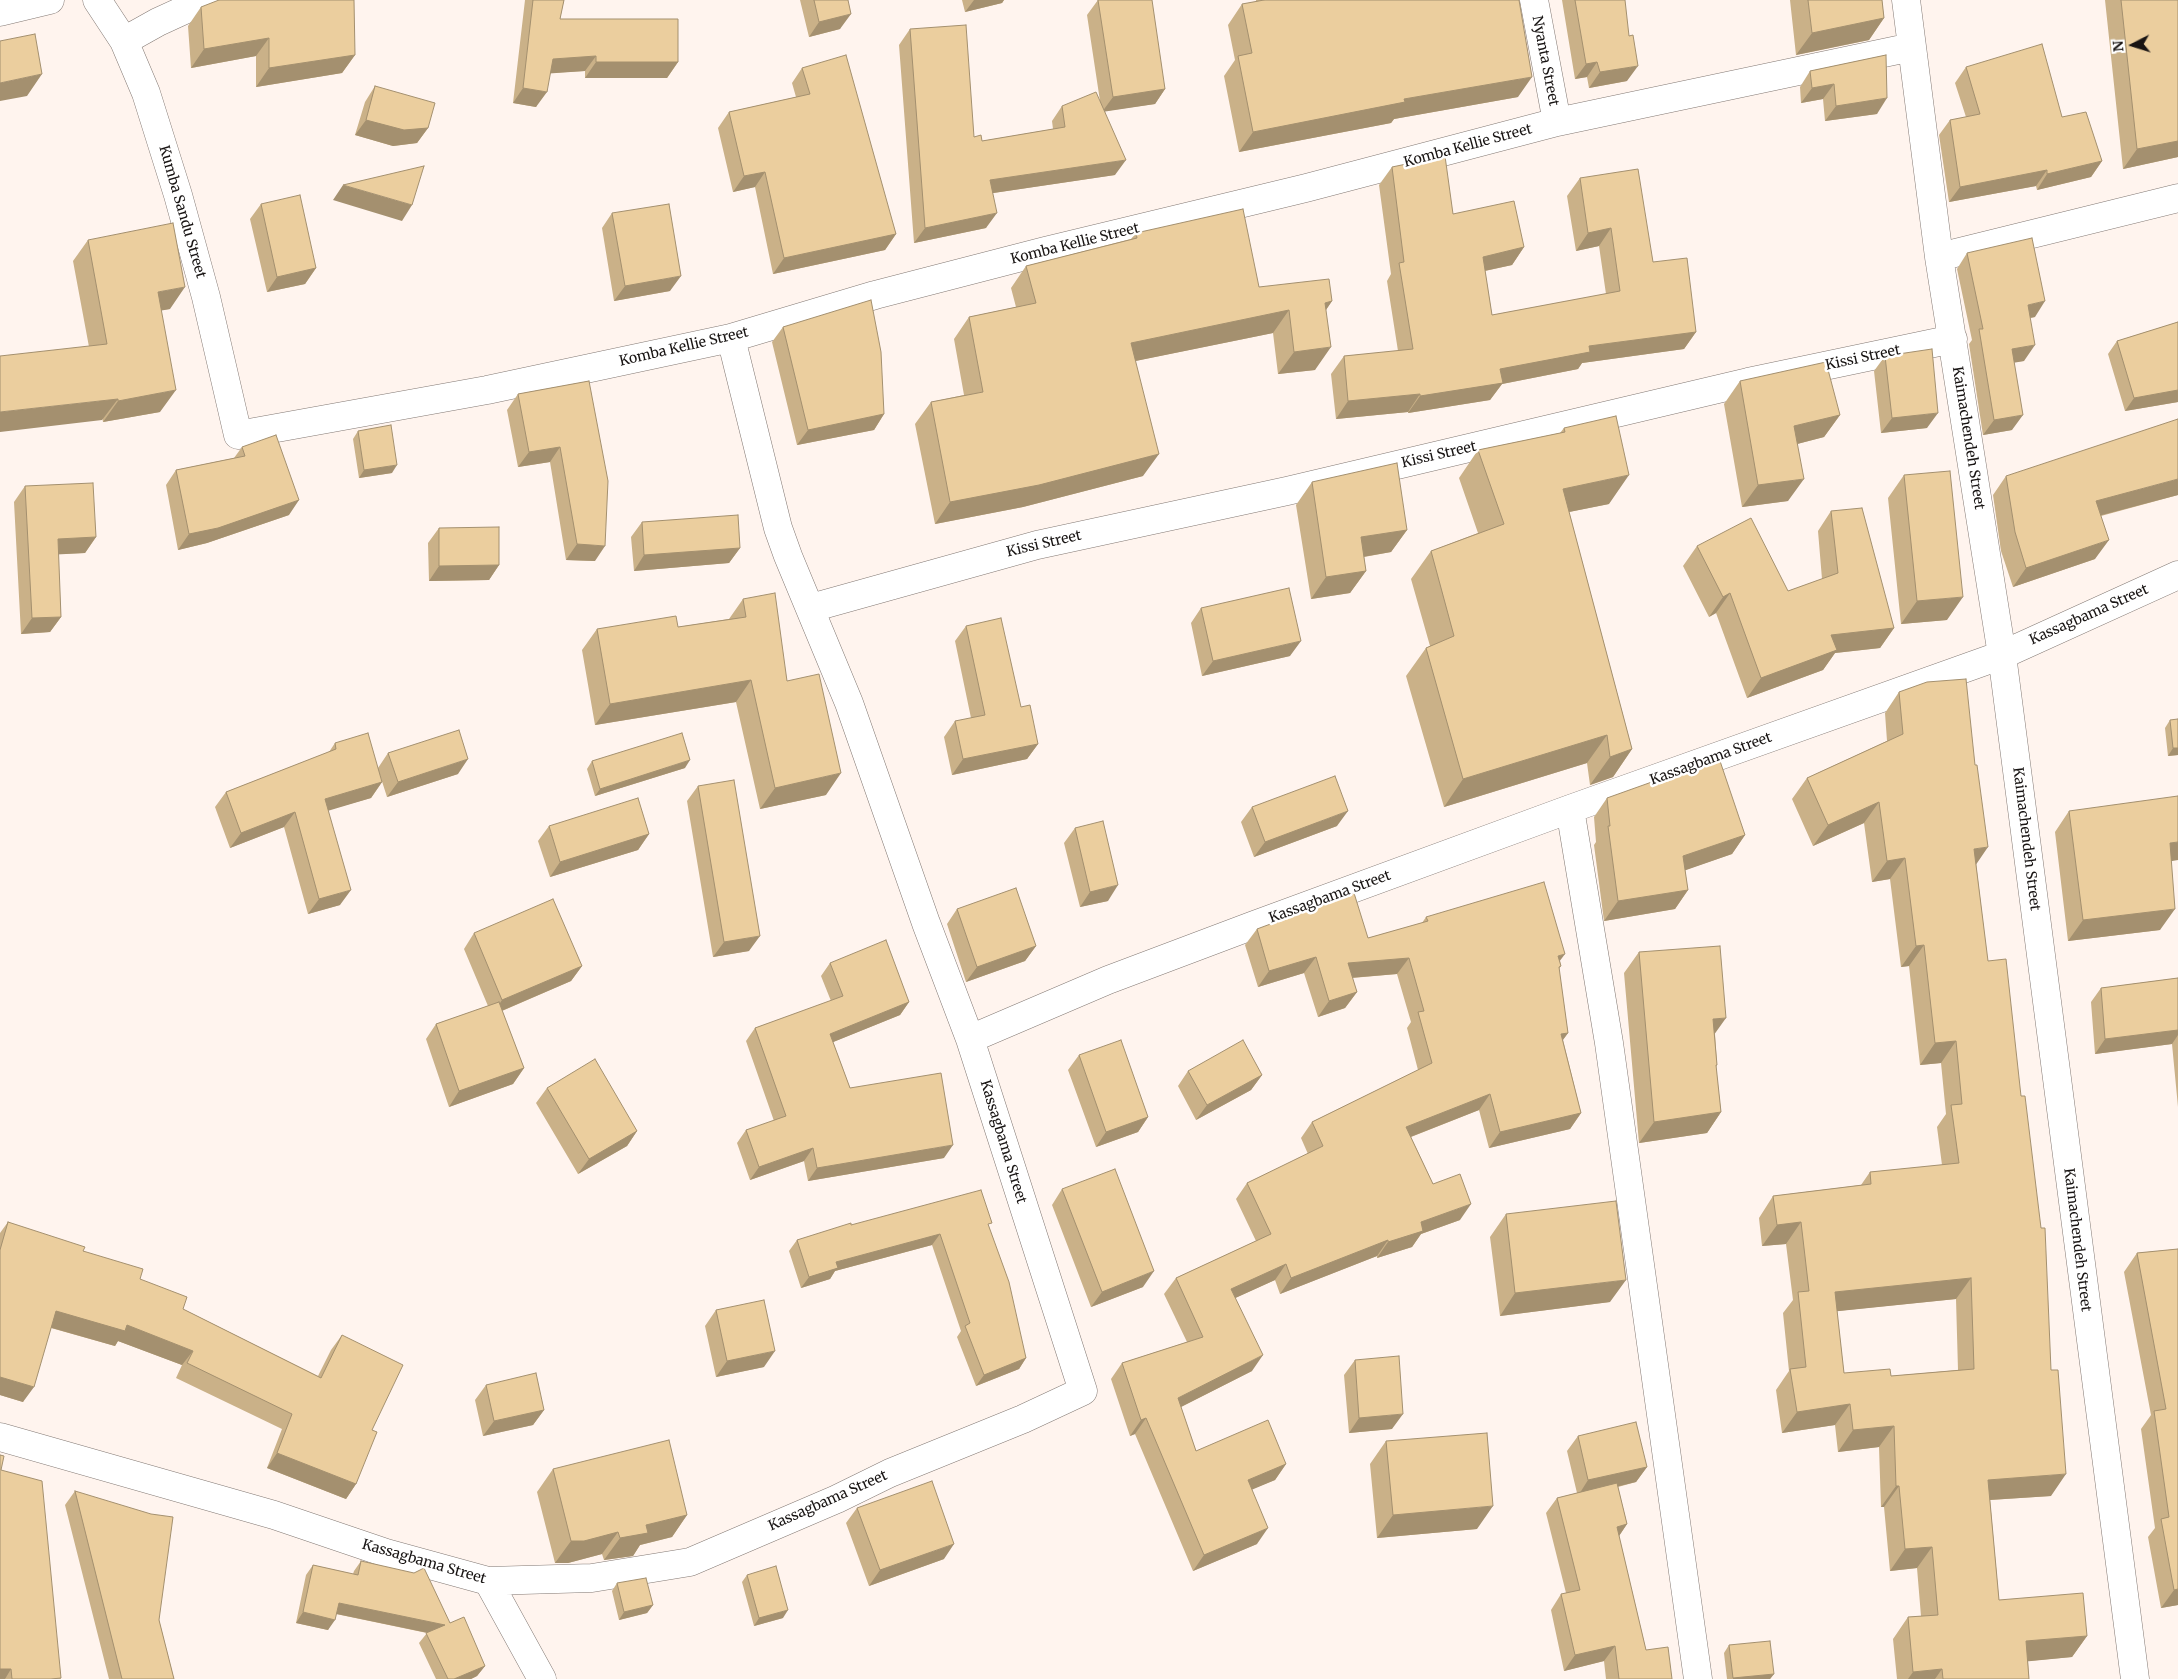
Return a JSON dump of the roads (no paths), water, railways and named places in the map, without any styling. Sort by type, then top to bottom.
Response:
[{"type":"street","points":[[0,12],[50,0]]},
{"type":"street","name":"Kumba Sandu Street","points":[[97,0],[124,41],[146,93],[178,195],[206,297],[238,435]]},
{"type":"street","points":[[124,41],[158,22],[195,5],[214,0]]},
{"type":"street","name":"Nyanta Street","points":[[1534,0],[1557,122]]},
{"type":"street","name":"Kaimachendeh Street","points":[[1906,0],[1939,257],[2002,655],[2135,1679]]},
{"type":"street","name":"Komba Kellie Street","points":[[238,435],[487,390],[730,338],[875,294],[1306,188],[1557,122],[1912,47]]},
{"type":"street","points":[[1939,257],[2178,198]]},
{"type":"street","points":[[730,338],[778,528],[849,703],[923,914],[970,1039]]},
{"type":"street","name":"Kissi Street","points":[[811,608],[1037,545],[1287,491],[1748,382],[1953,339]]},
{"type":"street","name":"Kassagbama Street","points":[[0,1437],[274,1515],[386,1553],[488,1581],[592,1578],[690,1562],[890,1473],[1023,1419],[1083,1391],[970,1039],[1117,976],[1570,809],[2002,655],[2178,575]]},
{"type":"street","points":[[1570,809],[1609,1043],[1698,1679]]},
{"type":"street","points":[[488,1581],[542,1679]]}]
